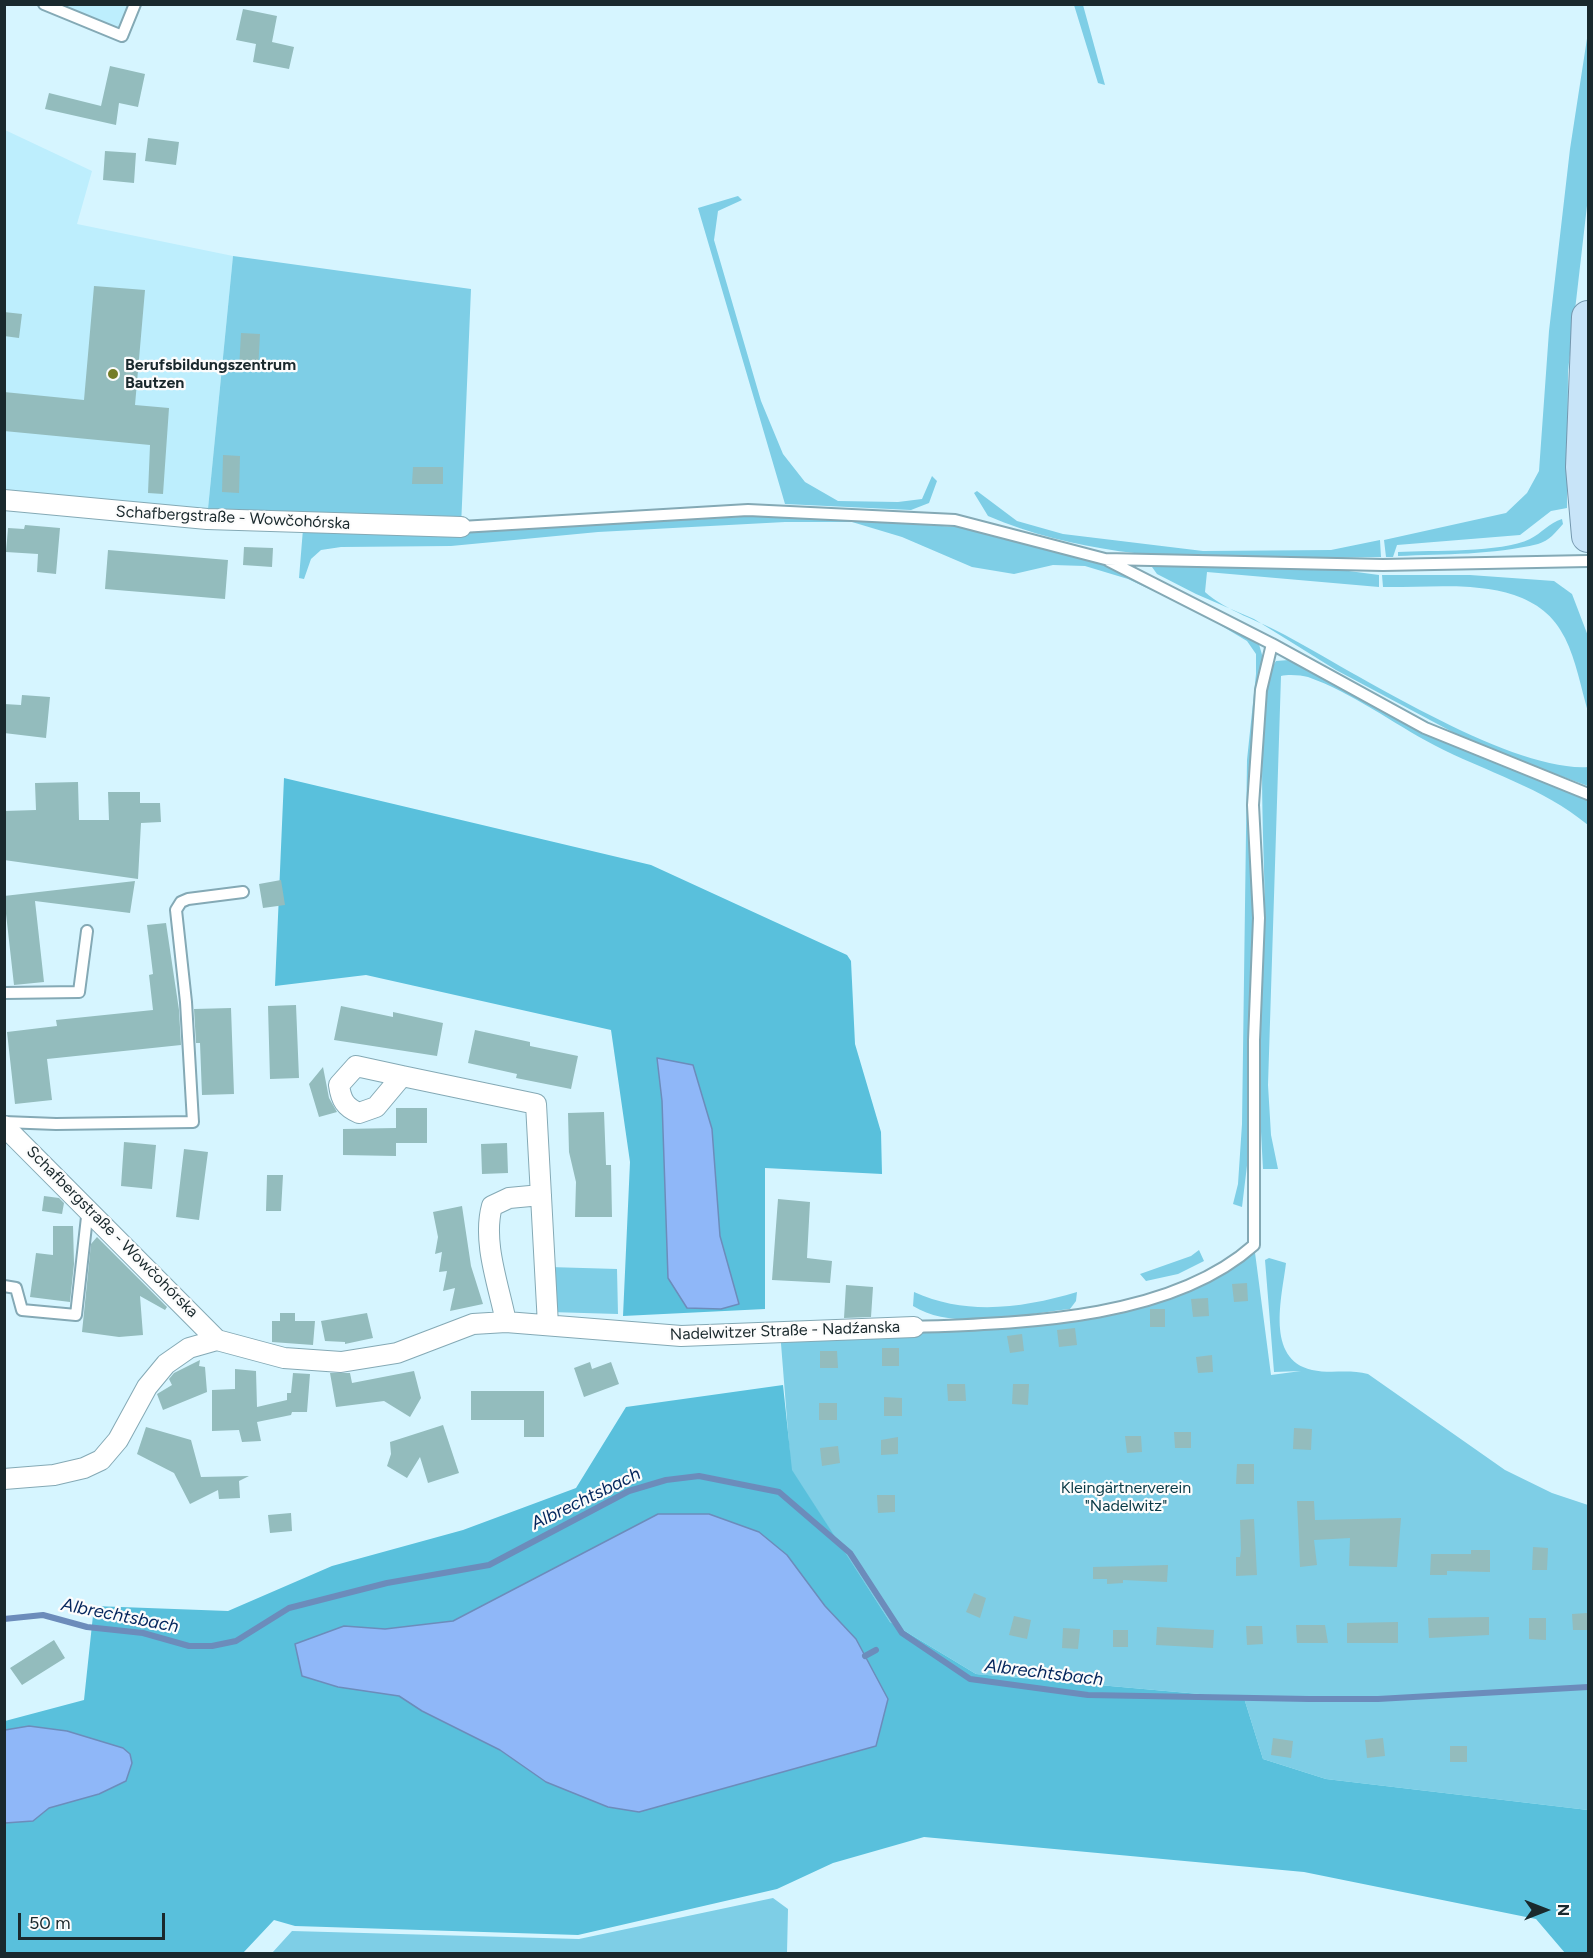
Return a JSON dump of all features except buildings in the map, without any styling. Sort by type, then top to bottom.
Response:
[{"type":"main road","points":[[1588,317],[1582,467],[1588,536]]},
{"type":"street","name":"Schafbergstraße - Wowčohórska","points":[[4,500],[207,519],[462,527]]},
{"type":"street","points":[[402,1076],[536,1104],[548,1325]]},
{"type":"street","name":"Schafbergstraße - Wowčohórska","points":[[4,1124],[217,1341]]},
{"type":"street","points":[[506,1322],[490,1240],[488,1221],[492,1206],[509,1198],[541,1195]]},
{"type":"street","name":"Nadelwitzer Straße - Nadźanska","points":[[4,1479],[54,1475],[84,1468],[101,1460],[118,1440],[147,1387],[166,1364],[189,1348],[217,1341],[284,1358],[341,1362],[397,1353],[473,1324],[506,1322],[681,1336],[914,1327]]},
{"type":"lane","points":[[44,4],[122,36],[135,4]]},
{"type":"lane","points":[[462,527],[748,510],[955,520],[1105,559],[1272,644],[1425,728],[1588,794]]},
{"type":"lane","points":[[1105,559],[1383,565],[1588,561]]},
{"type":"lane","points":[[914,1327],[1029,1322],[1124,1305],[1194,1284],[1234,1263],[1254,1245],[1254,1040],[1259,918],[1253,805],[1261,690],[1272,644]]},
{"type":"lane","points":[[4,1124],[193,1122],[186,1002],[176,910],[181,902],[188,899],[243,892]]},
{"type":"lane","points":[[4,993],[79,992],[87,931]]},
{"type":"lane","points":[[4,1286],[16,1288],[22,1310],[76,1315],[88,1208]]},
{"type":"shaded area","points":[[44,5],[135,5],[122,36]]},
{"type":"shaded area","name":"Berufsbildungszentrum Bautzen","points":[[5,130],[92,171],[77,224],[233,256],[207,519],[5,492]]},
{"type":"shaded area","points":[[284,778],[651,865],[847,955],[851,961],[855,1044],[881,1132],[882,1174],[765,1168],[765,1309],[623,1316],[630,1162],[611,1030],[366,975],[275,986]]},
{"type":"shaded area","points":[[657,1058],[693,1065],[712,1129],[720,1236],[739,1304],[721,1309],[687,1308],[668,1278],[662,1101]]},
{"type":"shaded area","points":[[783,1385],[792,1470],[890,1622],[976,1674],[1244,1698],[1263,1759],[1326,1779],[1588,1810],[1588,1953],[1565,1953],[1536,1919],[1304,1872],[924,1837],[833,1863],[777,1889],[578,1935],[295,1926],[274,1920],[243,1953],[5,1954],[5,1721],[84,1700],[94,1606],[228,1611],[332,1566],[463,1530],[576,1488],[626,1407]]},
{"type":"shaded area","points":[[658,1514],[709,1514],[759,1532],[787,1555],[825,1606],[856,1639],[888,1699],[876,1746],[639,1812],[608,1807],[546,1782],[500,1750],[422,1711],[399,1696],[338,1687],[302,1676],[295,1644],[344,1626],[385,1629],[453,1621]]},
{"type":"shaded area","points":[[29,1726],[67,1731],[123,1748],[130,1754],[132,1763],[126,1781],[99,1794],[49,1808],[33,1821],[5,1823],[5,1730]]},
{"type":"green space","points":[[1074,5],[1083,5],[1105,85],[1098,83]]},
{"type":"green space","points":[[1588,32],[1588,197],[1568,371],[1567,508],[1551,511],[1520,535],[1397,545],[1393,557],[1386,557],[1384,540],[1506,513],[1527,493],[1539,471],[1549,331],[1570,149]]},
{"type":"green space","points":[[738,196],[742,200],[718,211],[714,240],[761,401],[783,454],[805,482],[838,501],[898,502],[922,499],[932,476],[937,481],[929,503],[911,510],[785,504],[698,208]]},
{"type":"green space","points":[[233,256],[471,289],[461,527],[207,519]]},
{"type":"green space","points":[[977,491],[1017,521],[1063,534],[1203,551],[1331,550],[1380,540],[1381,557],[1232,559],[1182,557],[1132,553],[1083,545],[1035,533],[988,516],[974,493]]},
{"type":"green space","points":[[777,515],[972,528],[1118,569],[1258,641],[1263,658],[1249,1149],[1242,1207],[1233,1204],[1238,1184],[1242,1124],[1247,760],[1256,674],[1256,654],[1247,641],[1200,613],[1128,579],[1085,566],[1053,565],[1014,574],[972,567],[902,537],[852,522],[785,522],[598,532],[451,546],[341,547],[321,550],[311,559],[304,579],[299,578],[303,529],[448,533]]},
{"type":"green space","points":[[1562,519],[1563,524],[1546,541],[1521,548],[1398,556],[1398,552],[1502,547],[1530,539]]},
{"type":"green space","points":[[1152,567],[1334,569],[1379,575],[1379,587],[1207,572],[1205,592],[1230,609],[1157,574]]},
{"type":"green space","points":[[1382,575],[1470,575],[1554,581],[1572,594],[1588,636],[1588,712],[1565,638],[1551,617],[1532,603],[1510,594],[1485,588],[1383,587]]},
{"type":"green space","points":[[1261,623],[1435,718],[1477,738],[1518,754],[1556,764],[1588,767],[1588,786],[1501,754],[1460,736],[1336,670]]},
{"type":"green space","points":[[1289,660],[1440,740],[1582,797],[1588,801],[1588,825],[1552,800],[1434,745],[1341,691],[1308,677],[1281,676],[1268,1085],[1271,1135],[1278,1169],[1263,1169],[1259,1061],[1265,914],[1263,741],[1269,678],[1276,661]]},
{"type":"green space","name":"Kleingärtnerverein \"Nadelwitz\"","points":[[1254,1245],[1271,1375],[1301,1371],[1274,1372],[1265,1260],[1269,1258],[1286,1263],[1280,1325],[1282,1340],[1288,1353],[1297,1364],[1319,1371],[1368,1374],[1505,1470],[1552,1493],[1588,1505],[1588,1810],[1326,1779],[1263,1759],[1244,1698],[976,1674],[890,1622],[791,1470],[780,1331],[1067,1316],[1194,1284]]},
{"type":"green space","points":[[1199,1250],[1204,1261],[1178,1274],[1146,1281],[1140,1274],[1191,1256]]},
{"type":"green space","points":[[549,1267],[617,1269],[618,1314],[550,1312]]},
{"type":"green space","points":[[914,1292],[934,1300],[954,1304],[995,1307],[1036,1302],[1077,1292],[1076,1301],[1070,1309],[968,1320],[930,1314],[913,1306]]},
{"type":"green space","points":[[773,1898],[788,1909],[787,1953],[272,1953],[292,1931],[579,1939]]},
{"type":"waterway","name":"Albrechtsbach","points":[[4,1619],[43,1615],[87,1627],[143,1633],[189,1646],[212,1646],[236,1641],[289,1608],[387,1583],[489,1565],[629,1491],[666,1480],[699,1476],[779,1492],[850,1553],[902,1633],[970,1679],[1088,1695],[1309,1699],[1378,1699],[1588,1687]]},
{"type":"waterway","points":[[865,1656],[876,1650]]},
{"type":"place","name":"Berufsbildungszentrum Bautzen","points":[[113,374]]}]
